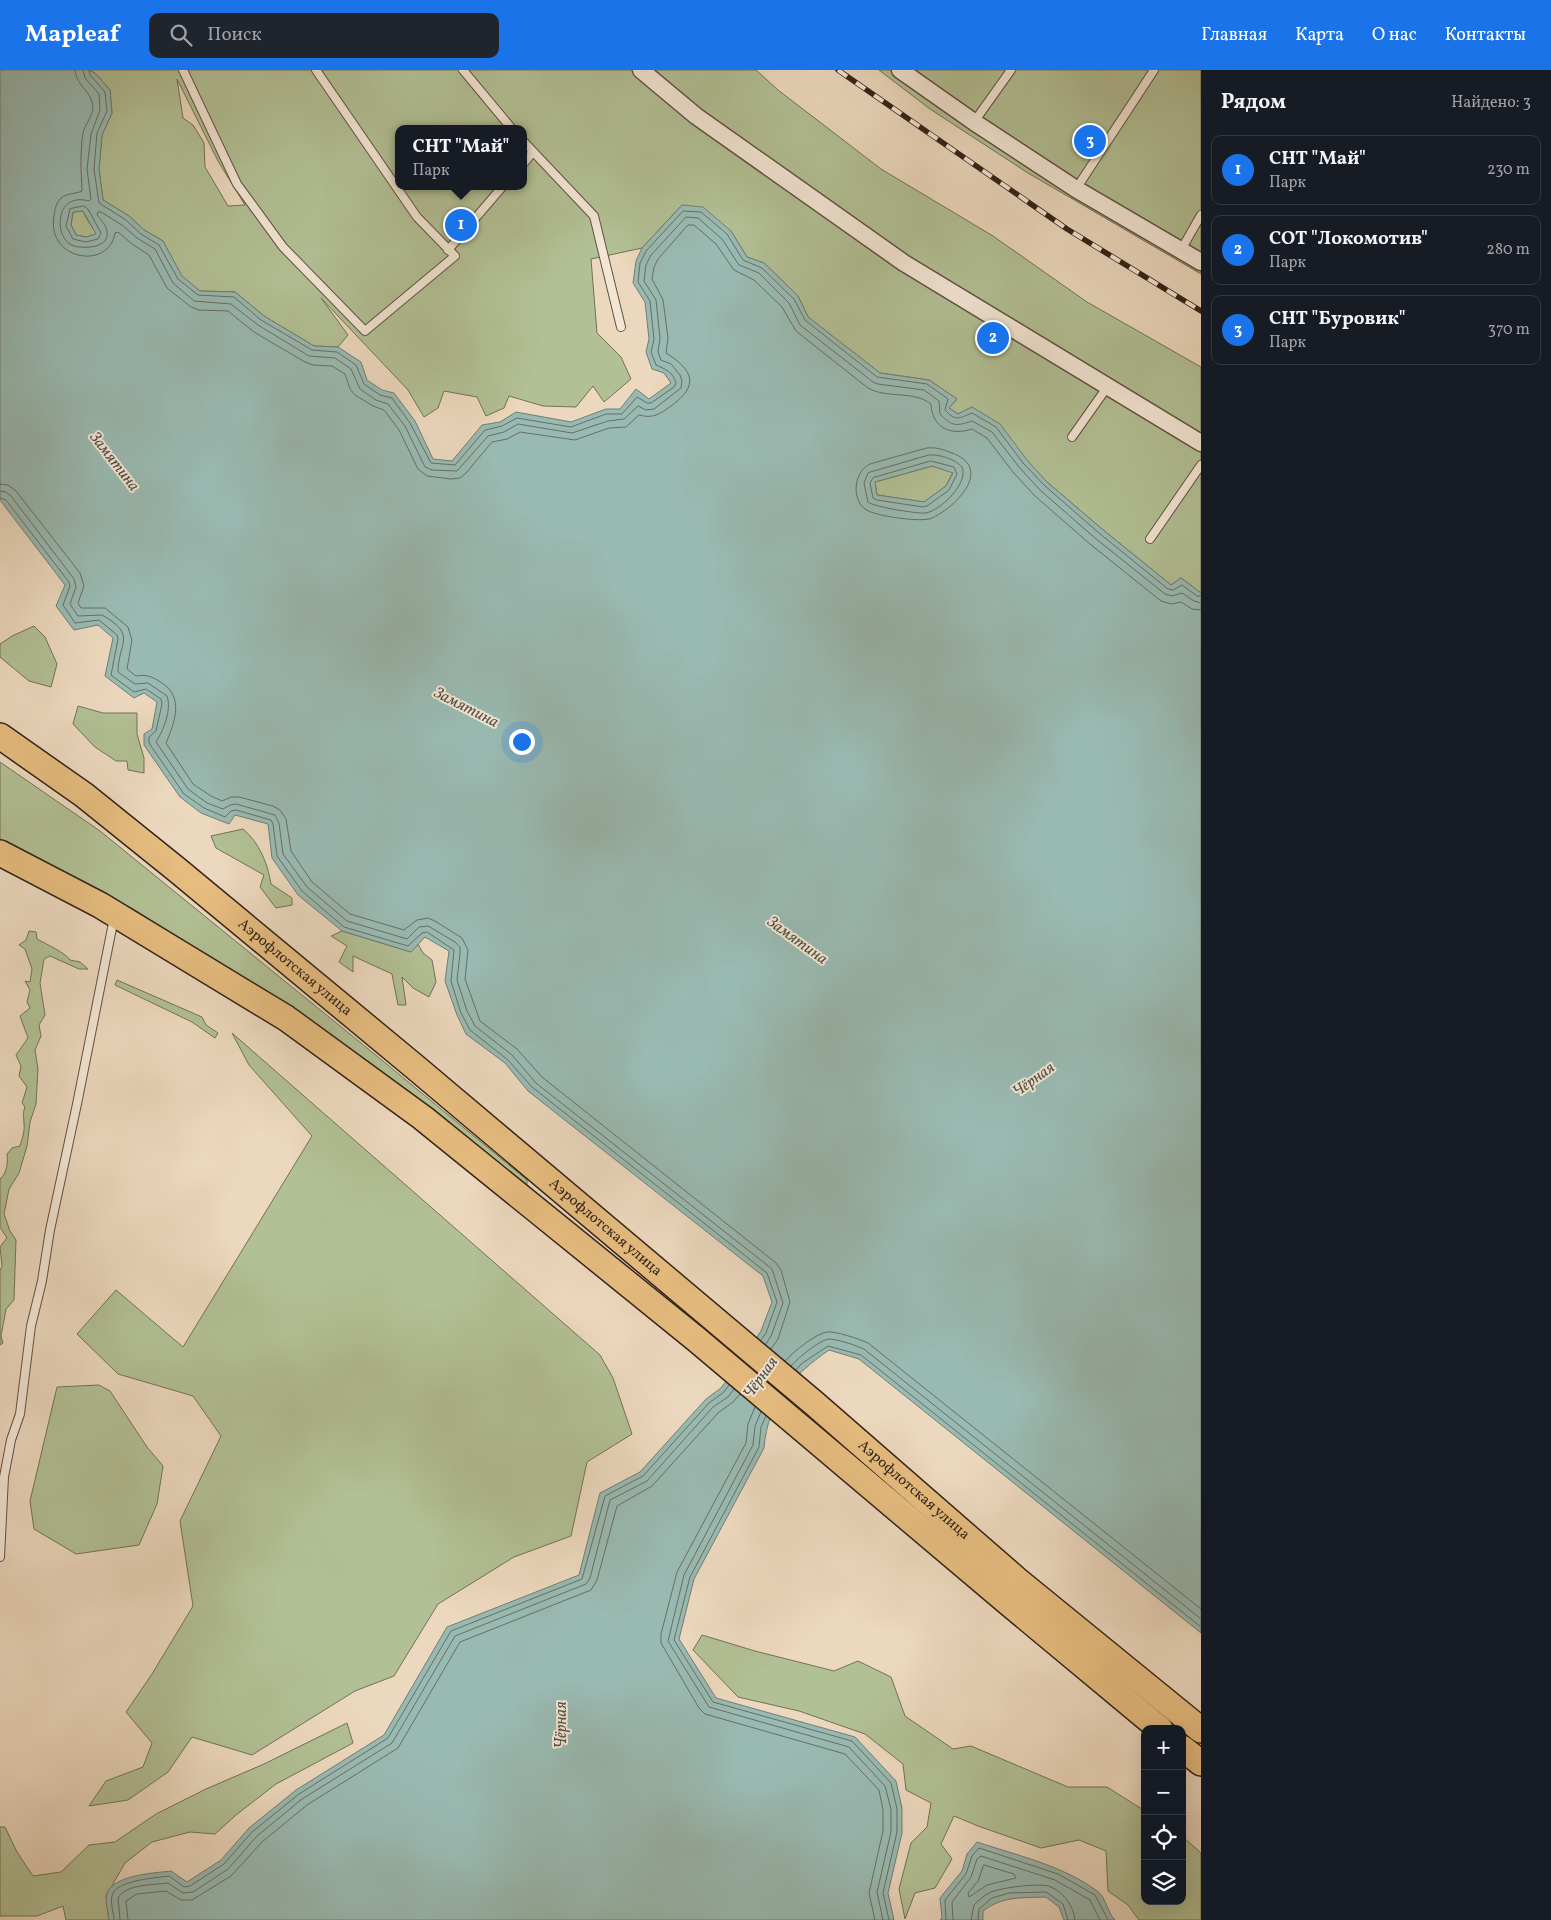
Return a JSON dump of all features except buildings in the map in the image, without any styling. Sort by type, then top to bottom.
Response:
[{"type":"main road","name":"Аэрофлотская улица","points":[[0,736],[84,795],[415,1067],[815,1404],[1017,1580],[1201,1730]]},
{"type":"main road","name":"Аэрофлотская улица","points":[[0,853],[115,914],[286,1018],[423,1118],[696,1339],[1155,1725]]},
{"type":"main road","points":[[1186,1751],[1201,1763]]},
{"type":"street","points":[[641,70],[696,116],[904,263],[1201,443]]},
{"type":"street","points":[[900,70],[974,122],[1076,189],[1201,262]]},
{"type":"lane","points":[[183,70],[238,184],[283,247],[365,331],[455,256],[417,217],[398,190]]},
{"type":"lane","points":[[316,70],[395,185]]},
{"type":"lane","points":[[463,70],[509,125]]},
{"type":"lane","points":[[974,122],[1011,70]]},
{"type":"lane","points":[[1076,189],[1154,70]]},
{"type":"lane","points":[[527,146],[594,216],[621,327]]},
{"type":"lane","points":[[527,159],[532,153]]},
{"type":"lane","points":[[448,250],[500,190]]},
{"type":"lane","points":[[1181,250],[1201,215]]},
{"type":"lane","points":[[1072,437],[1108,386]]},
{"type":"lane","points":[[1150,539],[1201,465]]},
{"type":"lane","points":[[0,1557],[4,1476],[11,1440],[20,1414],[31,1326],[42,1282],[50,1230],[115,914]]},
{"type":"green space","points":[[88,70],[756,70],[778,90],[881,169],[993,236],[1087,302],[1201,367],[1201,593],[1181,578],[1171,585],[1102,529],[1047,482],[972,407],[958,414],[949,408],[957,399],[929,380],[880,373],[808,317],[798,296],[764,263],[747,257],[731,231],[682,205],[642,248],[591,259],[597,333],[621,357],[631,379],[604,402],[593,386],[576,407],[543,406],[509,396],[504,408],[486,416],[477,397],[444,391],[438,408],[424,417],[408,390],[321,298],[348,335],[338,347],[314,346],[264,316],[235,292],[200,291],[182,277],[163,241],[144,230],[129,216],[103,200],[99,169],[102,135],[112,113],[110,90],[95,73]],"holes":[[[177,79],[218,161],[245,205],[228,206],[205,167],[204,143],[193,125],[183,118]]]},
{"type":"green space","points":[[879,70],[1201,70],[1201,274],[1028,173],[930,109]]},
{"type":"green space","points":[[83,211],[97,234],[86,237],[76,235],[71,225],[73,212]]},
{"type":"green space","points":[[932,466],[953,472],[946,486],[924,502],[877,495],[875,482]]},
{"type":"green space","points":[[34,626],[45,637],[57,664],[51,687],[29,681],[0,657],[0,644]]},
{"type":"green space","points":[[78,706],[103,713],[137,713],[137,734],[144,758],[144,773],[128,770],[127,761],[116,761],[95,747],[73,724]]},
{"type":"green space","points":[[0,762],[100,831],[527,1180],[527,1187],[265,993],[135,910],[0,839]]},
{"type":"green space","points":[[243,829],[254,840],[262,854],[271,884],[292,898],[292,905],[276,908],[260,887],[264,875],[216,848],[211,836]]},
{"type":"green space","points":[[29,931],[36,932],[37,939],[70,960],[80,962],[88,969],[79,969],[50,956],[44,959],[40,983],[45,1015],[39,1025],[41,1036],[35,1050],[38,1069],[36,1104],[30,1122],[27,1146],[19,1173],[9,1189],[4,1214],[10,1231],[16,1240],[14,1300],[6,1309],[1,1336],[3,1343],[0,1345],[0,1271],[2,1266],[0,1247],[7,1238],[0,1227],[0,1179],[6,1168],[7,1154],[12,1148],[20,1146],[24,1129],[23,1114],[25,1107],[22,1103],[27,1087],[19,1076],[21,1066],[16,1055],[28,1038],[20,1016],[30,1008],[27,1002],[30,990],[25,981],[30,982],[32,969],[25,949],[19,945],[26,940]]},
{"type":"green space","points":[[342,931],[411,952],[418,944],[423,953],[432,960],[436,982],[429,997],[413,988],[402,977],[406,1005],[398,1005],[392,974],[353,956],[353,972],[339,962],[347,946],[331,936]]},
{"type":"green space","points":[[117,980],[202,1017],[206,1025],[218,1033],[215,1038],[192,1022],[115,985]]},
{"type":"green space","points":[[232,1033],[600,1355],[613,1378],[632,1434],[587,1462],[571,1536],[514,1557],[438,1604],[394,1676],[355,1691],[252,1755],[192,1737],[168,1772],[128,1800],[89,1806],[106,1781],[143,1767],[152,1743],[126,1712],[152,1674],[193,1606],[180,1521],[221,1436],[193,1396],[118,1374],[77,1334],[116,1290],[183,1347],[312,1136],[249,1065]]},
{"type":"green space","points":[[99,1385],[110,1391],[147,1447],[163,1466],[157,1504],[139,1545],[76,1554],[34,1529],[30,1501],[57,1387]]},
{"type":"green space","points":[[702,1635],[834,1671],[858,1661],[891,1677],[905,1716],[953,1749],[971,1746],[1068,1787],[1107,1787],[1141,1808],[1141,1905],[1186,1905],[1186,1840],[1201,1853],[1201,1920],[1139,1920],[1128,1905],[1108,1891],[1106,1851],[1079,1840],[1041,1848],[954,1816],[941,1844],[952,1859],[935,1888],[915,1893],[905,1919],[899,1889],[911,1843],[927,1827],[931,1803],[906,1790],[903,1764],[865,1734],[799,1711],[738,1697],[693,1650]]},
{"type":"green space","points":[[347,1723],[353,1743],[276,1784],[215,1834],[190,1832],[152,1842],[125,1863],[106,1896],[109,1920],[66,1920],[63,1906],[37,1916],[0,1916],[0,1827],[5,1827],[17,1852],[33,1876],[61,1872],[89,1845],[115,1842],[156,1814]]},
{"type":"water","points":[[0,70],[88,70],[95,73],[110,90],[112,113],[102,135],[99,169],[103,200],[129,216],[144,230],[163,241],[182,276],[200,291],[235,292],[264,316],[314,346],[338,347],[361,362],[367,380],[382,390],[394,393],[415,421],[433,459],[452,461],[482,425],[500,422],[516,412],[571,422],[606,409],[620,409],[636,389],[649,399],[671,383],[664,373],[652,369],[646,352],[649,339],[645,302],[633,283],[636,261],[642,248],[682,205],[703,207],[731,231],[747,257],[764,263],[798,296],[808,317],[880,373],[929,380],[957,399],[949,408],[958,414],[972,407],[1000,424],[1027,460],[1047,482],[1102,529],[1171,585],[1181,578],[1201,593],[1201,1633],[859,1359],[829,1350],[793,1380],[777,1403],[766,1431],[764,1448],[694,1579],[679,1639],[716,1698],[855,1737],[896,1781],[902,1808],[902,1833],[888,1893],[894,1920],[109,1920],[106,1897],[109,1890],[115,1884],[133,1876],[171,1871],[187,1882],[221,1860],[249,1828],[296,1790],[384,1735],[447,1627],[579,1575],[600,1493],[640,1472],[706,1399],[721,1388],[761,1331],[772,1302],[763,1276],[528,1091],[505,1063],[466,1034],[445,981],[449,951],[425,937],[411,952],[342,931],[298,895],[272,858],[268,824],[235,815],[229,824],[201,813],[180,797],[144,745],[144,734],[152,729],[157,702],[144,693],[134,698],[105,676],[113,638],[98,625],[74,630],[56,606],[65,585],[0,500]],"holes":[[[83,211],[96,234],[86,237],[76,235],[71,225],[73,212]],[[932,466],[953,473],[946,486],[924,502],[877,495],[875,482]]]},
{"type":"water","points":[[977,1842],[1039,1862],[1084,1882],[1100,1894],[1115,1920],[1064,1920],[1059,1907],[1046,1897],[1005,1900],[983,1911],[983,1920],[940,1920],[942,1918],[940,1898],[962,1871],[967,1854]]},
{"type":"railway","points":[[838,70],[1067,229],[1201,311]]},
{"type":"place","name":"СНТ \"Буровик\"","points":[[1090,141]]},
{"type":"place","name":"СНТ \"Май\"","points":[[461,225]]},
{"type":"place","name":"СОТ \"Локомотив\"","points":[[993,338]]},
{"type":"water label","name":"Замятина","points":[[114,462]]},
{"type":"water label","name":"Замятина","points":[[466,708]]},
{"type":"water label","name":"Замятина","points":[[797,941]]},
{"type":"water label","name":"Чёрная","points":[[1034,1080]]},
{"type":"water label","name":"Чёрная","points":[[761,1378]]},
{"type":"water label","name":"Чёрная","points":[[562,1725]]}]
